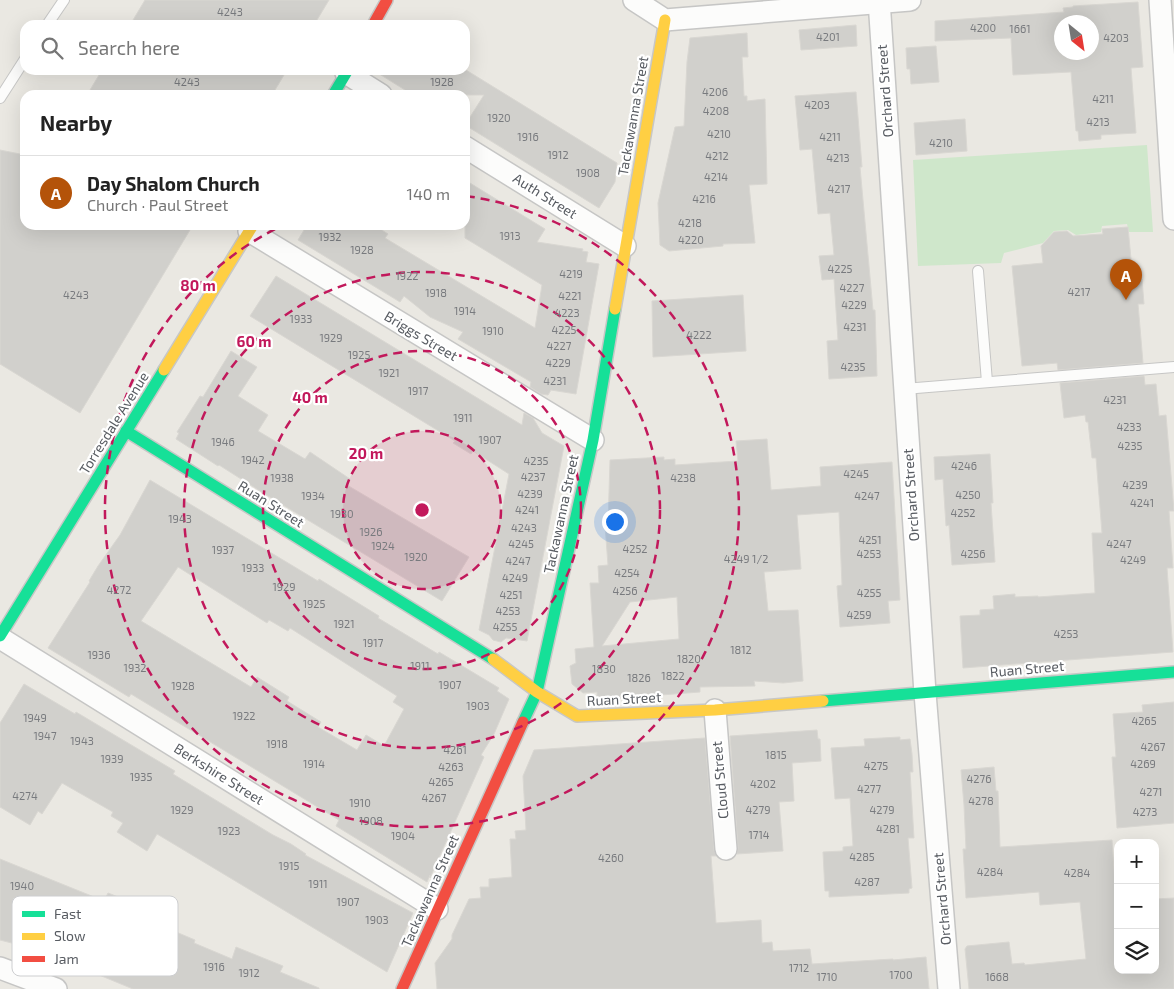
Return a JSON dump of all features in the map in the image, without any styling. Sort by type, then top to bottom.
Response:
[{"type":"street","points":[[376,20],[387,0]]},
{"type":"street","points":[[634,0],[665,20],[879,1],[910,0]]},
{"type":"street","points":[[1160,0],[1174,219]]},
{"type":"street","name":"Orchard Street","points":[[879,1],[925,693],[949,989]]},
{"type":"street","name":"Tackawanna Street","points":[[402,989],[537,692],[593,440],[665,20]]},
{"type":"street","points":[[335,90],[345,75]]},
{"type":"street","points":[[351,75],[374,90]]},
{"type":"street","name":"Auth Street","points":[[470,150],[625,246]]},
{"type":"street","name":"Torresdale Avenue","points":[[0,637],[250,230]]},
{"type":"street","name":"Briggs Street","points":[[254,230],[593,440]]},
{"type":"street","name":"Ruan Street","points":[[126,431],[499,663],[537,692],[577,716],[714,710],[1174,672]]},
{"type":"street","name":"Berkshire Street","points":[[0,637],[437,909]]},
{"type":"street","name":"Cloud Street","points":[[714,710],[726,849]]},
{"type":"street","points":[[0,968],[12,975]]},
{"type":"street","points":[[14,976],[28,984],[56,989]]},
{"type":"lane","points":[[50,20],[64,0]]},
{"type":"lane","points":[[0,98],[20,67]]},
{"type":"lane","points":[[978,271],[987,382]]},
{"type":"lane","points":[[904,389],[1174,367]]},
{"type":"green space","points":[[1147,145],[1153,232],[1129,232],[1127,224],[1102,226],[1101,232],[1076,235],[1068,230],[1054,231],[1043,243],[1004,253],[1001,263],[918,266],[913,160]]},
{"type":"building","points":[[145,0],[329,0],[317,20],[133,20]]},
{"type":"building","points":[[1138,2],[1143,67],[1131,68],[1136,133],[1101,135],[1101,139],[1079,141],[1078,131],[1076,131],[1071,72],[1013,75],[1011,38],[935,41],[935,21],[1064,12],[1063,8]]},
{"type":"building","points":[[856,25],[857,46],[801,50],[799,30]]},
{"type":"building","points":[[747,33],[748,57],[742,57],[744,96],[747,96],[747,101],[765,99],[767,184],[749,185],[755,243],[723,244],[723,246],[669,251],[660,245],[658,203],[675,127],[684,126],[690,38]]},
{"type":"building","points":[[936,46],[939,82],[911,84],[910,69],[907,69],[906,48]]},
{"type":"building","points":[[470,72],[617,163],[615,182],[599,208],[470,128],[470,117],[484,95],[470,95],[470,90],[405,90],[381,75],[470,75]]},
{"type":"building","points":[[99,75],[284,75],[275,90],[90,90]]},
{"type":"building","points":[[856,92],[862,167],[860,167],[873,310],[875,310],[877,376],[829,379],[827,341],[838,340],[834,279],[822,280],[819,256],[834,255],[830,213],[818,214],[812,149],[800,150],[795,96]]},
{"type":"building","points":[[965,119],[967,151],[916,155],[914,123]]},
{"type":"building","points":[[0,150],[20,154],[20,230],[190,230],[80,413],[0,364]]},
{"type":"building","points":[[470,183],[545,229],[537,242],[583,249],[582,251],[588,252],[586,262],[599,264],[576,394],[551,390],[548,395],[541,394],[530,387],[531,382],[458,339],[463,332],[430,317],[404,296],[400,302],[298,240],[304,230],[382,230],[388,234],[385,238],[535,328],[542,285],[465,238],[465,230],[470,230]]},
{"type":"building","points":[[1128,227],[1133,280],[1142,279],[1144,304],[1138,304],[1143,363],[1058,370],[1057,363],[1022,366],[1012,266],[1043,263],[1041,246],[1054,232],[1067,231],[1073,236],[1103,234],[1102,229]]},
{"type":"building","points":[[276,276],[522,425],[524,413],[533,418],[542,433],[564,446],[527,641],[506,638],[501,642],[493,640],[489,635],[479,630],[509,474],[473,451],[471,454],[453,443],[455,441],[250,316]]},
{"type":"building","points":[[743,295],[746,351],[653,357],[652,301]]},
{"type":"building","points":[[231,351],[257,367],[238,396],[268,415],[258,431],[305,459],[310,452],[350,479],[347,485],[469,557],[442,601],[176,439],[179,433],[177,432],[200,396],[203,397]]},
{"type":"building","points":[[1144,376],[1145,385],[1156,384],[1159,416],[1166,415],[1174,511],[1169,511],[1173,568],[1167,568],[1173,652],[963,668],[960,616],[980,615],[980,610],[994,609],[993,596],[1015,594],[1015,597],[1038,597],[1095,593],[1092,533],[1102,533],[1096,458],[1092,458],[1088,422],[1086,422],[1085,415],[1064,418],[1060,383]]},
{"type":"building","points":[[767,439],[771,490],[821,486],[820,467],[892,462],[900,600],[888,601],[890,623],[840,627],[837,586],[842,585],[839,512],[797,515],[801,569],[764,572],[768,611],[798,610],[803,681],[783,683],[754,681],[755,686],[700,687],[700,692],[609,699],[597,699],[597,692],[583,693],[572,684],[570,666],[576,663],[575,649],[594,647],[590,583],[599,583],[598,566],[608,565],[605,525],[608,525],[610,460],[664,457],[664,460],[675,459],[675,465],[738,461],[736,441]],"holes":[[[677,597],[679,639],[602,646],[630,602]]]},
{"type":"building","points":[[990,454],[995,562],[952,565],[949,525],[946,526],[943,479],[935,480],[934,457]]},
{"type":"building","points":[[150,480],[318,581],[319,579],[379,616],[378,618],[438,654],[439,652],[499,688],[497,691],[509,699],[494,734],[481,755],[484,757],[427,882],[336,826],[339,820],[131,694],[129,697],[48,648],[98,566],[120,535]],"holes":[[[178,567],[267,623],[269,620],[288,631],[290,628],[397,696],[393,702],[404,709],[384,746],[366,735],[357,750],[318,727],[321,722],[287,701],[289,697],[257,677],[251,687],[141,621]]]},
{"type":"building","points":[[24,684],[75,714],[76,712],[175,771],[173,774],[291,844],[305,855],[413,913],[387,972],[157,834],[147,851],[117,832],[123,823],[111,816],[113,812],[62,783],[42,814],[38,811],[30,825],[0,807],[0,723]]},
{"type":"building","points":[[1174,702],[1174,823],[1117,828],[1112,757],[1116,757],[1113,714],[1143,712],[1142,705]]},
{"type":"building","points":[[817,730],[818,739],[820,739],[821,761],[792,763],[794,801],[779,802],[783,851],[737,854],[730,736]]},
{"type":"building","points":[[900,737],[900,740],[910,739],[912,754],[913,772],[910,772],[914,838],[908,838],[912,888],[909,889],[909,893],[829,897],[829,891],[825,891],[823,852],[843,851],[843,847],[853,846],[850,798],[835,799],[831,748],[865,746],[864,739]]},
{"type":"building","points":[[705,738],[716,856],[711,856],[716,923],[761,920],[762,943],[772,942],[773,951],[810,949],[812,964],[926,957],[929,989],[437,989],[435,963],[452,939],[452,935],[469,899],[481,898],[480,887],[489,887],[489,879],[512,877],[510,839],[516,839],[515,831],[526,830],[523,776],[534,750]]},
{"type":"building","points":[[994,767],[996,791],[998,791],[1000,847],[1112,840],[1114,870],[1114,974],[1159,974],[1159,899],[1174,898],[1174,989],[969,989],[965,949],[967,946],[1009,942],[1012,964],[1024,963],[1025,965],[1086,959],[1080,902],[1040,905],[1039,892],[966,898],[963,849],[966,849],[961,770]]},
{"type":"building","points":[[0,859],[92,896],[12,896],[12,943],[0,940]]},
{"type":"building","points":[[178,933],[195,940],[194,943],[232,959],[236,947],[283,966],[280,972],[319,988],[319,989],[133,989],[102,976],[178,976]]},
{"type":"traffic: fast","points":[[336,90],[345,75]]},
{"type":"traffic: fast","points":[[523,722],[537,692],[593,440],[615,309]]},
{"type":"traffic: fast","points":[[0,636],[164,370]]},
{"type":"traffic: fast","points":[[126,431],[493,659]]},
{"type":"traffic: fast","points":[[823,701],[1174,672]]},
{"type":"traffic: slow","points":[[615,309],[665,20]]},
{"type":"traffic: slow","points":[[164,370],[250,230]]},
{"type":"traffic: slow","points":[[493,659],[537,692],[577,716],[715,710],[823,701]]},
{"type":"traffic: jam","points":[[376,20],[387,0]]},
{"type":"traffic: jam","points":[[402,989],[523,722]]},
{"type":"place","name":"Day Shalom Church","points":[[1126,300]]}]
